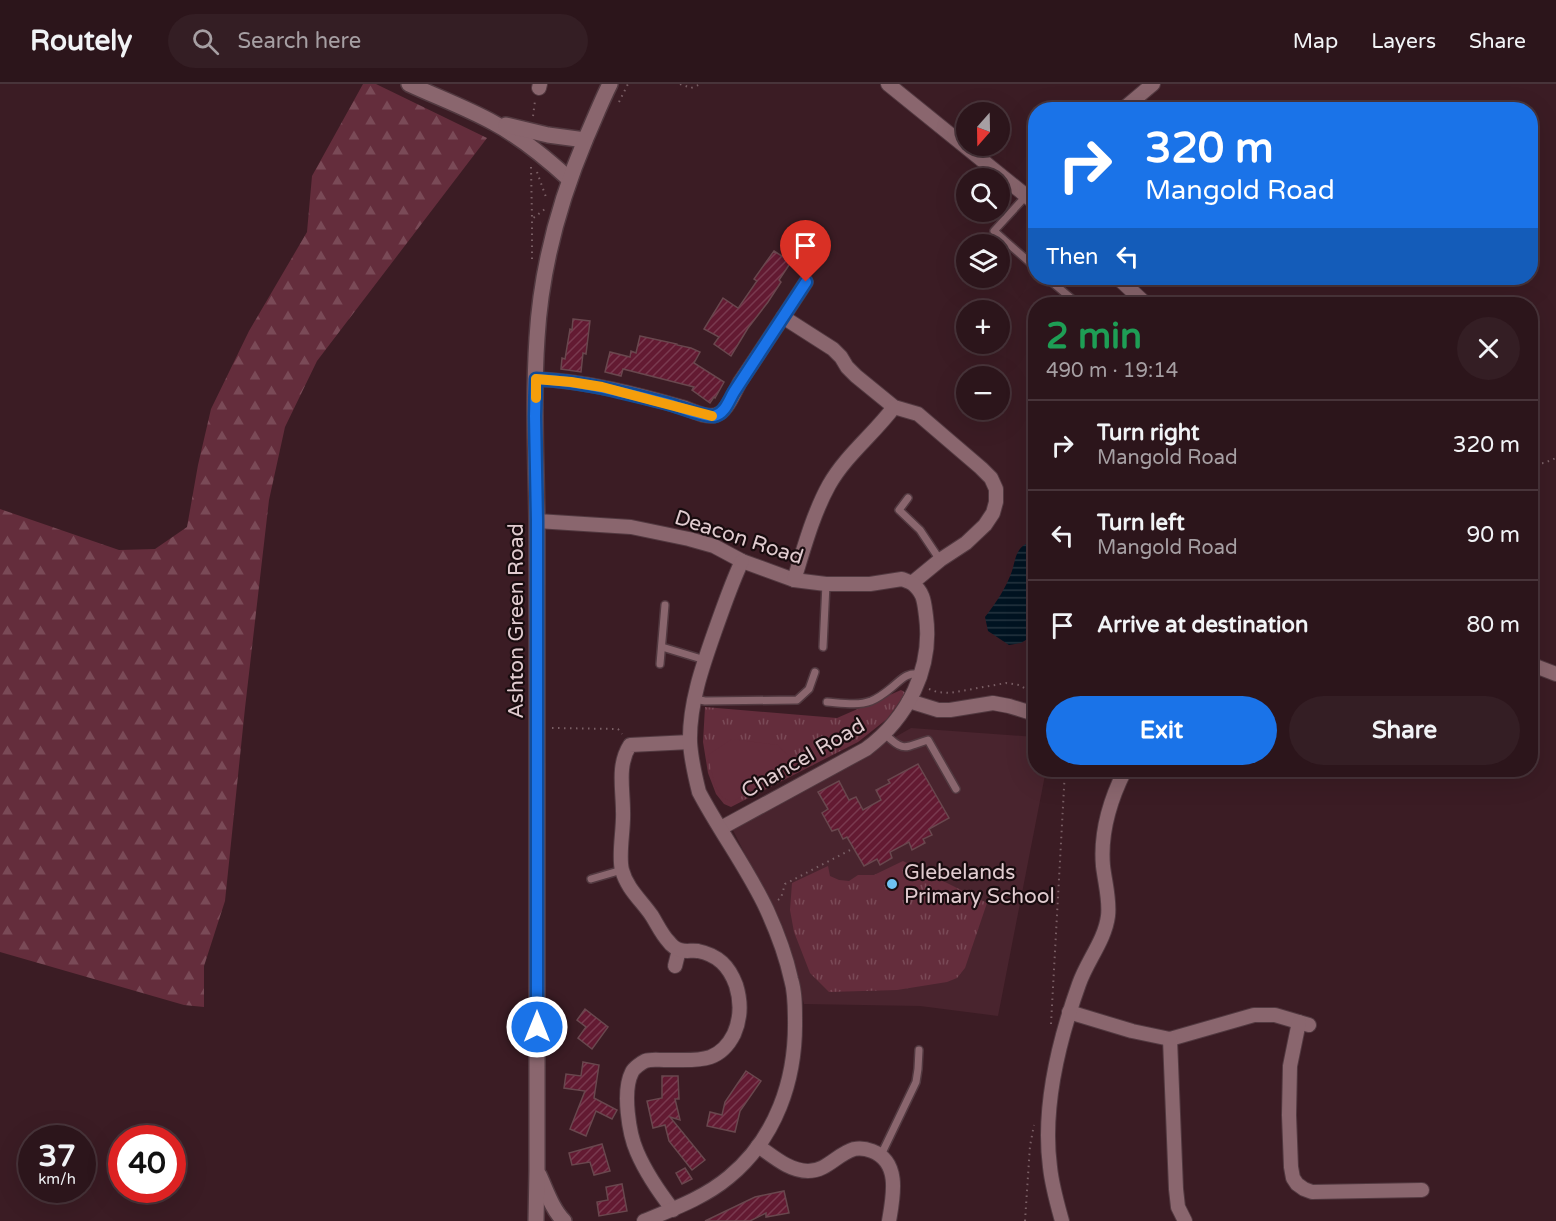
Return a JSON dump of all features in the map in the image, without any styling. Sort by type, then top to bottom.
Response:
[{"type":"street","points":[[409,84],[494,123],[523,141],[569,179]]},
{"type":"street","name":"Ashton Green Road","points":[[536,1221],[537,521],[535,416],[537,337],[543,286],[560,208],[569,179],[610,84]]},
{"type":"street","points":[[888,84],[1028,192]]},
{"type":"street","points":[[1132,102],[1153,84]]},
{"type":"street","points":[[494,123],[548,135],[585,140]]},
{"type":"street","points":[[536,379],[602,387],[707,416],[715,416],[726,407],[806,282]]},
{"type":"street","points":[[1126,285],[1138,297]]},
{"type":"street","points":[[783,317],[833,349],[856,376],[894,407],[918,414],[991,478],[996,489],[996,502],[993,513],[985,525],[966,543],[940,560],[912,583]]},
{"type":"street","points":[[794,580],[816,514],[829,484],[894,407]]},
{"type":"street","name":"Deacon Road","points":[[537,521],[631,527],[690,539],[714,546],[742,561],[794,580],[826,584],[870,584],[902,579],[912,583]]},
{"type":"street","points":[[645,1221],[706,1193],[728,1178],[744,1163],[774,1120],[786,1093],[792,1067],[795,1003],[791,979],[766,908],[699,792],[690,742],[692,711],[705,660],[733,579],[742,561]]},
{"type":"street","name":"Chancel Road","points":[[721,828],[866,749],[885,734],[898,719],[919,680],[927,642],[923,598],[920,590],[912,583]]},
{"type":"street","points":[[1538,667],[1556,674]]},
{"type":"street","points":[[909,701],[938,710],[993,704],[1028,712]]},
{"type":"street","points":[[672,1210],[646,1172],[635,1149],[629,1123],[627,1065],[646,1061],[706,1059],[720,1053],[731,1040],[739,1023],[740,1006],[736,986],[728,966],[714,955],[696,950],[679,950],[670,944],[629,887],[622,870],[621,767],[624,754],[630,746],[690,742]]},
{"type":"street","points":[[1062,1221],[1050,1166],[1048,1133],[1052,1093],[1056,1064],[1080,980],[1106,924],[1108,906],[1102,858],[1103,837],[1109,808],[1122,777]]},
{"type":"street","points":[[675,966],[679,950]]},
{"type":"street","points":[[1070,1012],[1132,1031],[1170,1039],[1254,1015],[1275,1015],[1304,1024],[1290,1066],[1291,1167],[1297,1184],[1304,1190],[1312,1192],[1422,1190]]},
{"type":"street","points":[[1170,1039],[1176,1189],[1178,1207],[1185,1221]]},
{"type":"street","points":[[758,1146],[793,1168],[808,1171],[821,1169],[855,1149],[868,1149],[881,1155],[887,1160],[892,1170],[889,1221]]},
{"type":"street","name":"Ashton Green Road","points":[[537,1170],[549,1197],[564,1221]]},
{"type":"lane","points":[[1028,199],[994,231],[1028,261]]},
{"type":"lane","points":[[1055,285],[1070,297]]},
{"type":"lane","points":[[908,498],[899,510],[920,530],[940,560]]},
{"type":"lane","points":[[823,647],[826,584]]},
{"type":"lane","points":[[660,664],[665,605]]},
{"type":"lane","points":[[662,647],[705,660]]},
{"type":"lane","points":[[695,699],[705,701],[797,700],[809,689],[815,672]]},
{"type":"lane","points":[[827,702],[868,702],[891,688],[904,675],[914,673],[919,680]]},
{"type":"lane","points":[[885,734],[896,745],[902,747],[928,740],[956,789]]},
{"type":"lane","points":[[591,879],[622,870]]},
{"type":"lane","points":[[881,1155],[916,1082],[919,1050]]},
{"type":"path","points":[[680,84],[691,88],[701,84]]},
{"type":"path","points":[[530,131],[539,86]]},
{"type":"path","points":[[531,165],[532,219]]},
{"type":"path","points":[[1538,463],[1556,458]]},
{"type":"path","points":[[919,680],[945,693],[1006,683],[1019,685],[1028,690]]},
{"type":"path","points":[[537,728],[618,729],[630,746]]},
{"type":"path","points":[[1050,1028],[1065,777]]},
{"type":"path","points":[[766,908],[781,898],[785,884],[852,849]]},
{"type":"path","points":[[1025,1221],[1030,1146],[1034,1122]]},
{"type":"shaded area","name":"Glebelands Primary School","points":[[911,728],[1028,736],[1028,777],[1045,777],[998,1016],[920,1006],[804,1004],[787,939],[733,830]]},
{"type":"green space","points":[[363,84],[376,84],[487,138],[317,361],[285,427],[269,500],[225,901],[204,966],[204,1007],[184,1005],[0,952],[0,509],[119,550],[155,549],[187,527],[211,409],[249,331],[307,232],[312,176]]},
{"type":"green space","points":[[901,690],[906,693],[887,719],[858,742],[731,807],[724,804],[716,794],[708,773],[703,742],[705,707],[837,718]]},
{"type":"green space","points":[[732,739],[778,745],[789,757],[786,770],[732,802],[723,798],[715,786],[708,755]]},
{"type":"green space","points":[[903,861],[987,903],[965,968],[957,978],[947,982],[897,990],[829,992],[810,973],[794,932],[790,910],[792,883],[828,866],[830,876],[849,881],[858,875],[874,875]]},
{"type":"water","points":[[1028,543],[1028,639],[1021,643],[1009,645],[988,631],[985,617],[1007,583],[1016,556]]},
{"type":"building","points":[[774,251],[791,262],[779,280],[781,282],[731,356],[714,344],[719,337],[704,329],[723,298],[739,307],[757,281],[754,279]]},
{"type":"building","points":[[573,319],[590,321],[581,372],[561,369]]},
{"type":"building","points":[[640,336],[677,344],[700,352],[694,363],[724,382],[715,398],[710,403],[692,390],[694,387],[623,369],[621,376],[605,372],[610,352],[630,357],[631,351],[636,353]]},
{"type":"building","points":[[918,764],[949,818],[929,829],[932,835],[923,839],[925,843],[912,850],[909,842],[890,852],[892,858],[880,865],[877,859],[864,866],[847,837],[843,839],[838,829],[832,831],[822,813],[828,809],[818,792],[839,781],[849,800],[856,797],[863,810],[881,800],[876,790],[890,783],[888,780]]},
{"type":"building","points":[[585,1009],[608,1027],[592,1049],[578,1038],[586,1027],[577,1020]]},
{"type":"building","points":[[583,1062],[599,1065],[594,1098],[617,1110],[612,1119],[596,1111],[586,1136],[570,1129],[585,1091],[564,1088],[566,1074],[581,1076]]},
{"type":"building","points":[[746,1071],[761,1081],[740,1111],[735,1132],[707,1126],[710,1112],[722,1115],[725,1102]]},
{"type":"building","points":[[662,1076],[678,1076],[679,1099],[675,1099],[680,1120],[670,1117],[705,1160],[692,1170],[669,1141],[665,1125],[653,1128],[647,1101],[662,1098]]},
{"type":"building","points":[[602,1144],[610,1171],[594,1175],[590,1162],[572,1165],[569,1153]]},
{"type":"building","points":[[685,1168],[692,1179],[682,1184],[676,1173]]},
{"type":"building","points":[[622,1184],[627,1211],[599,1216],[597,1202],[608,1200],[606,1187]]},
{"type":"building","points":[[784,1191],[789,1213],[766,1217],[766,1213],[750,1221],[705,1221],[755,1197]]},
{"type":"slow traffic","points":[[536,398],[536,379],[555,380],[602,387],[712,416]]},
{"type":"place","name":"Glebelands Primary School","points":[[892,884]]},
{"type":"route","points":[[537,1027],[536,379],[602,387],[707,416],[717,415],[726,407],[806,282]]}]
